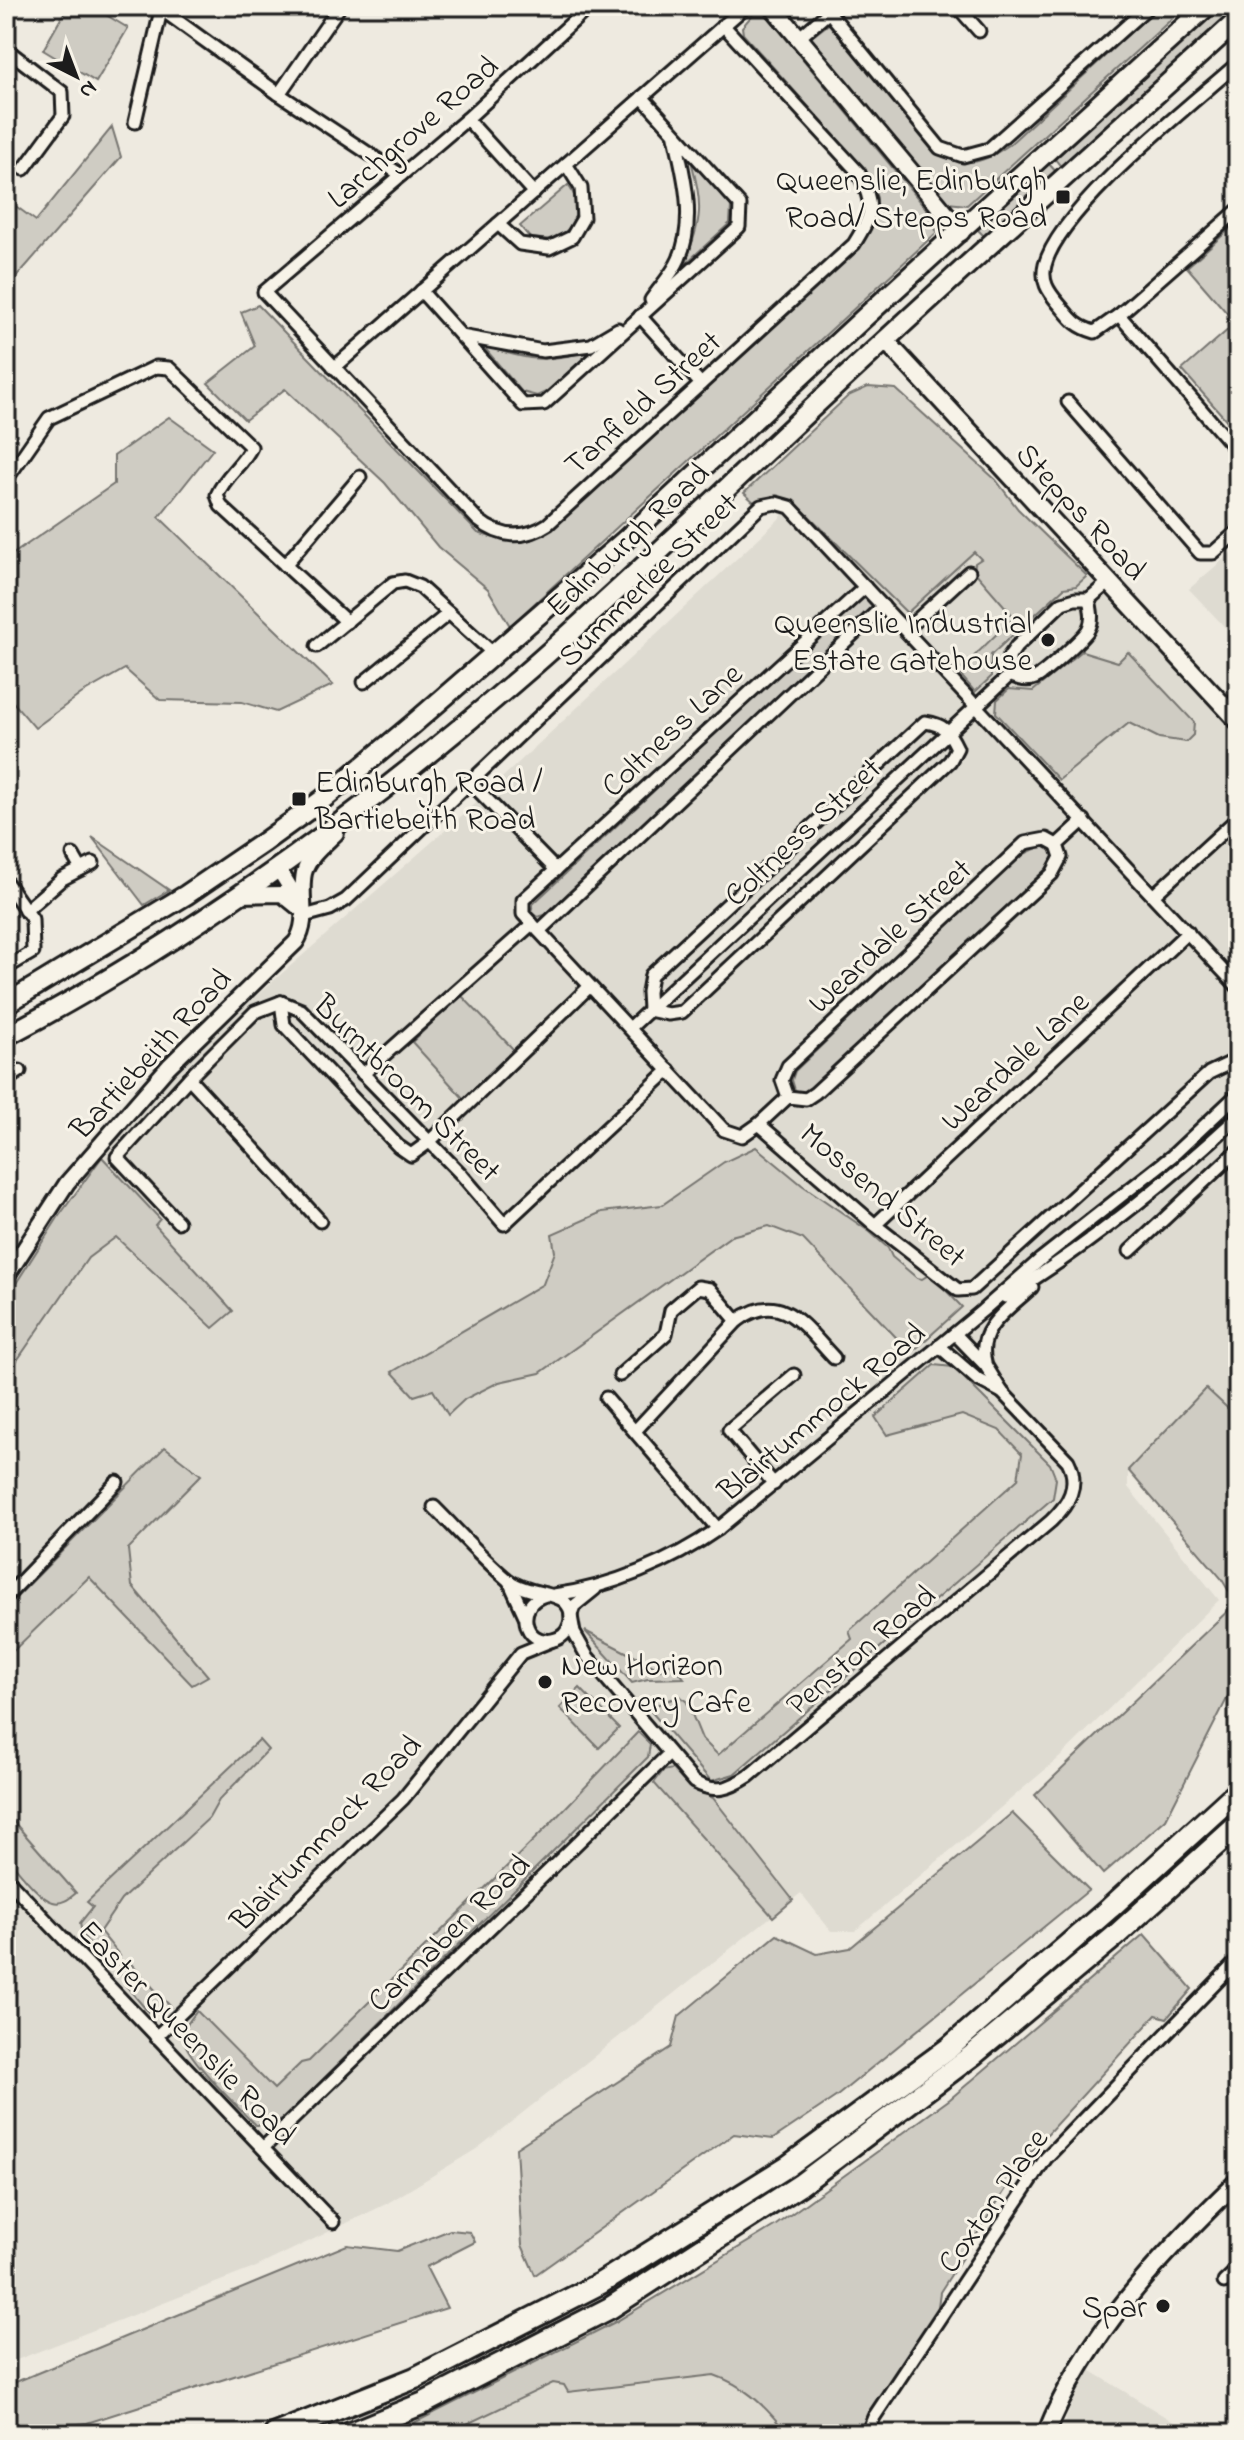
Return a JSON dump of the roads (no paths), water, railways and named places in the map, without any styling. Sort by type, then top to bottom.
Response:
[{"type":"highway","points":[[275,2434],[415,2378],[587,2290],[788,2166],[949,2048],[1238,1791]]},
{"type":"highway","points":[[348,2434],[424,2403],[610,2308],[800,2185],[974,2054],[1114,1937],[1238,1825]]},
{"type":"main road","points":[[772,6],[980,254]]},
{"type":"main road","name":"Edinburgh Road","points":[[6,1004],[186,895],[322,800],[625,540],[1207,6]]},
{"type":"main road","name":"Edinburgh Road","points":[[6,1036],[153,951],[278,868],[370,800],[515,682],[1238,20]]},
{"type":"main road","points":[[865,317],[885,340]]},
{"type":"main road","name":"Stepps Road","points":[[885,340],[1238,721]]},
{"type":"main road","points":[[494,654],[515,682]]},
{"type":"main road","points":[[264,842],[278,868]]},
{"type":"main road","points":[[1046,2434],[1076,2373],[1117,2312],[1153,2267],[1238,2181]]},
{"type":"street","points":[[279,94],[340,6]]},
{"type":"street","name":"Larchgrove Road","points":[[264,292],[467,119],[590,6]]},
{"type":"street","points":[[334,368],[746,6]]},
{"type":"street","points":[[957,6],[979,31]]},
{"type":"street","points":[[800,37],[827,9],[940,148],[963,156],[989,149],[1149,6]]},
{"type":"street","points":[[135,122],[161,8],[279,94],[401,175]]},
{"type":"street","name":"Tanfield Street","points":[[264,292],[478,520],[491,531],[516,536],[531,534],[548,524],[854,244],[868,222],[871,201],[859,173],[723,25]]},
{"type":"street","points":[[6,49],[62,92],[63,116],[24,169]]},
{"type":"street","points":[[1238,63],[1108,178],[1058,235],[1045,266],[1045,288],[1078,328],[1095,332],[1119,315],[1238,210]]},
{"type":"street","points":[[421,291],[523,405],[544,404],[739,227],[740,205],[642,97]]},
{"type":"street","points":[[467,119],[534,193]]},
{"type":"street","points":[[461,335],[543,351],[591,345],[640,316],[679,259],[688,221],[685,180],[675,133]]},
{"type":"street","points":[[498,224],[520,244],[549,248],[572,237],[583,218],[581,188],[566,164]]},
{"type":"street","points":[[1119,315],[1238,452]]},
{"type":"street","points":[[640,316],[701,384]]},
{"type":"street","points":[[6,480],[49,418],[156,367],[169,368],[251,447],[247,456],[224,479],[217,495],[221,506],[347,622]]},
{"type":"street","points":[[1068,402],[1200,553],[1213,553],[1238,531]]},
{"type":"street","points":[[285,565],[360,477]]},
{"type":"street","name":"Summerlee Street","points":[[304,914],[330,909],[346,900],[761,506],[776,503],[790,507],[1238,987]]},
{"type":"street","points":[[906,630],[969,572]]},
{"type":"street","points":[[317,646],[393,583],[405,581],[420,587],[494,654]]},
{"type":"street","name":"Coltness Street","points":[[631,1027],[1010,675],[1009,657],[1016,647],[1062,603],[1089,599],[1110,581]]},
{"type":"street","name":"Coltness Lane","points":[[523,914],[523,900],[865,587]]},
{"type":"street","points":[[1010,675],[1020,680],[1033,680],[1088,630],[1092,618],[1089,599]]},
{"type":"street","name":"Coltness Lane","points":[[363,1074],[536,928],[883,606]]},
{"type":"street","points":[[364,682],[449,613]]},
{"type":"street","points":[[925,722],[949,730],[957,748],[950,761],[682,1012],[668,1014],[649,1010],[651,975],[925,722]]},
{"type":"street","points":[[471,783],[556,870]]},
{"type":"street","points":[[304,914],[304,873],[312,857],[361,816],[370,800]]},
{"type":"street","points":[[1154,895],[1238,818]]},
{"type":"street","name":"Weardale Street","points":[[1057,845],[1084,820]]},
{"type":"street","name":"Weardale Street","points":[[759,1124],[788,1097],[806,1099],[815,1093],[1052,874],[1061,857],[1057,845],[1046,839],[1038,839],[1025,843],[1013,854],[788,1066],[782,1080],[788,1097]]},
{"type":"street","points":[[73,855],[81,869]]},
{"type":"street","points":[[25,911],[62,879],[93,863]]},
{"type":"street","points":[[278,868],[304,914]]},
{"type":"street","points":[[6,882],[32,919],[33,952],[6,968]]},
{"type":"street","points":[[238,895],[282,894],[304,914]]},
{"type":"street","name":"Bartiebeith Road","points":[[6,1277],[67,1183],[169,1066],[296,942],[302,932],[304,914]]},
{"type":"street","name":"Mossend Street","points":[[523,914],[724,1130],[742,1136],[759,1124],[875,1225],[958,1290],[972,1289],[1209,1073],[1230,1063]]},
{"type":"street","name":"Weardale Lane","points":[[875,1225],[1188,932]]},
{"type":"street","points":[[429,1142],[589,987]]},
{"type":"street","points":[[178,1222],[117,1157],[255,1012],[281,1002]]},
{"type":"street","name":"Burntbroom Street","points":[[429,1142],[411,1155],[398,1146],[284,1025],[281,1002],[301,1010],[461,1174],[504,1224],[669,1070]]},
{"type":"street","points":[[6,1080],[20,1071]]},
{"type":"street","points":[[189,1078],[320,1221]]},
{"type":"street","name":"Blairtummock Road","points":[[550,1595],[602,1584],[656,1563],[718,1529],[1041,1259],[1172,1156],[1238,1094]]},
{"type":"street","name":"Blairtummock Road","points":[[982,1311],[1050,1270],[1182,1167],[1238,1117]]},
{"type":"street","points":[[1130,1251],[1238,1150]]},
{"type":"street","points":[[986,1366],[983,1344],[992,1324],[1050,1270]]},
{"type":"street","points":[[620,1375],[666,1334],[671,1310],[698,1287],[710,1289],[737,1321]]},
{"type":"street","points":[[635,1431],[737,1321],[762,1308],[783,1309],[834,1358]]},
{"type":"street","name":"Penston Road","points":[[587,1656],[694,1782],[721,1791],[741,1781],[1064,1509],[1073,1488],[1074,1472],[1068,1461],[1002,1392],[986,1366],[955,1334]]},
{"type":"street","name":"Penston Road","points":[[939,1346],[977,1379],[1002,1392]]},
{"type":"street","points":[[774,1484],[729,1430],[794,1375]]},
{"type":"street","points":[[606,1398],[718,1529]]},
{"type":"street","points":[[6,1597],[117,1482]]},
{"type":"street","points":[[434,1507],[509,1580],[528,1591],[550,1595],[566,1603],[574,1633],[587,1656]]},
{"type":"street","points":[[509,1580],[533,1635],[540,1639],[555,1639],[587,1656]]},
{"type":"street","name":"Blairtummock Road","points":[[571,1615],[580,1600],[602,1584]]},
{"type":"street","points":[[526,1620],[533,1601],[550,1595]]},
{"type":"street","points":[[555,1639],[567,1631],[571,1615]]},
{"type":"street","name":"Blairtummock Road","points":[[521,1653],[526,1620]]},
{"type":"street","name":"Blairtummock Road","points":[[156,2037],[403,1799],[521,1653],[555,1639]]},
{"type":"street","name":"Carmaben Road","points":[[263,2148],[669,1754]]},
{"type":"street","name":"Easter Queenslie Road","points":[[6,1878],[333,2222]]},
{"type":"street","name":"Coxton Place","points":[[867,2434],[874,2417],[1046,2158],[1238,1960]]},
{"type":"street","points":[[1224,2282],[1238,2269]]},
{"type":"place","name":"Queenslie, Edinburgh Road/ Stepps Road","points":[[1063,197]]},
{"type":"place","name":"Queenslie Industrial Estate Gatehouse","points":[[1048,640]]},
{"type":"place","name":"Edinburgh Road / Bartiebeith Road","points":[[299,799]]},
{"type":"place","name":"New Horizon Recovery Cafe","points":[[545,1682]]},
{"type":"place","name":"Spar","points":[[1163,2306]]}]
